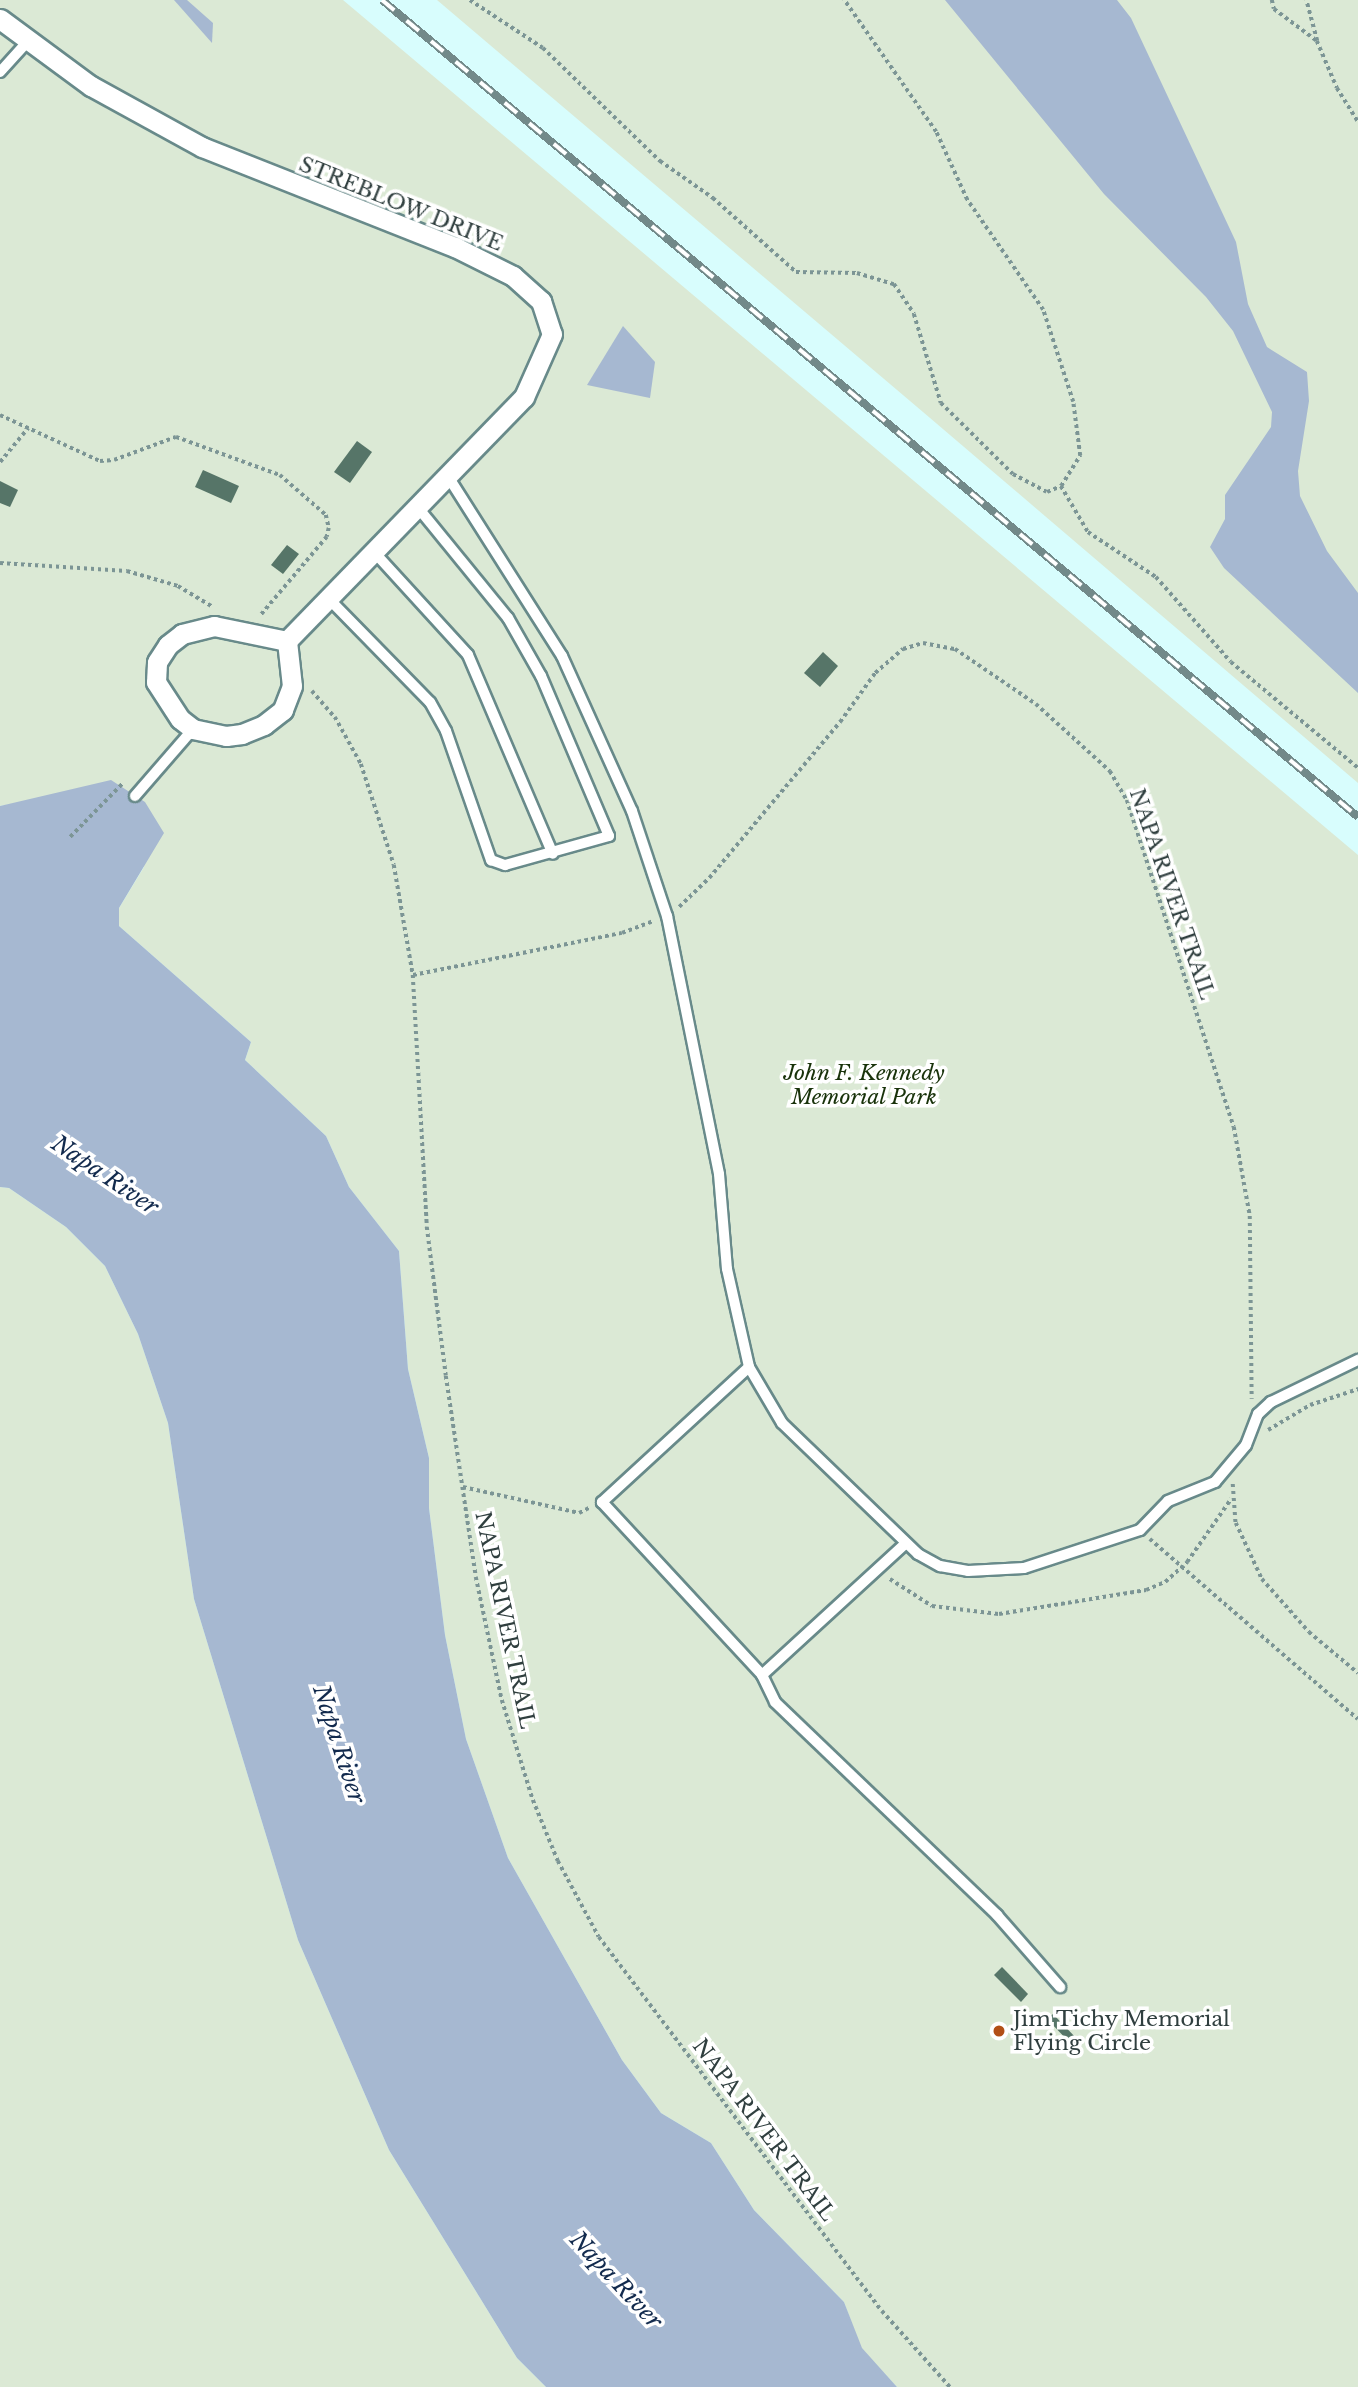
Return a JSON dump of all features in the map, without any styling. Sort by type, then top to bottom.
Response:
[{"type":"street","name":"STREBLOW DRIVE","points":[[0,19],[91,86],[202,147],[454,247],[530,288],[546,313],[552,334],[549,349],[524,397],[449,478],[287,642]]},
{"type":"street","points":[[214,626],[287,642],[292,687],[283,710],[264,725],[226,736],[193,729],[180,719],[156,682],[157,662],[182,634],[214,626]]},
{"type":"lane","points":[[0,72],[28,41]]},
{"type":"lane","points":[[449,478],[562,656],[632,811],[667,916],[719,1174],[727,1269],[749,1367],[782,1423],[906,1543],[940,1566],[979,1571],[1024,1568],[1140,1531],[1168,1501],[1215,1482],[1246,1445],[1258,1414],[1271,1402],[1358,1360]]},
{"type":"lane","points":[[329,599],[429,702],[446,731],[491,860],[505,865],[553,854],[609,836],[593,790],[541,676],[508,618],[419,509]]},
{"type":"lane","points":[[375,553],[468,655],[553,854]]},
{"type":"lane","points":[[135,796],[193,729]]},
{"type":"lane","points":[[749,1367],[602,1502],[762,1675],[775,1702],[988,1905],[1060,1987]]},
{"type":"lane","points":[[762,1675],[906,1543]]},
{"type":"path","points":[[470,0],[543,48],[660,161],[713,198],[796,272],[858,273],[894,284],[914,314],[941,403],[1013,474],[1047,492],[1061,486],[1080,456],[1073,402],[1043,310],[967,200],[936,132],[844,0]]},
{"type":"path","points":[[1272,0],[1274,9],[1317,41]]},
{"type":"path","points":[[1306,0],[1317,41],[1337,88],[1358,121]]},
{"type":"path","points":[[0,415],[100,461],[114,460],[176,437],[190,439],[281,475],[326,515],[327,537],[264,614],[236,630],[207,602],[137,573],[60,564],[0,563]]},
{"type":"path","points":[[0,461],[28,428]]},
{"type":"path","points":[[1061,486],[1088,532],[1156,577],[1231,663],[1358,768]]},
{"type":"path","name":"NAPA RIVER TRAIL","points":[[413,975],[622,933],[667,916],[709,878],[840,722],[875,673],[903,649],[923,643],[955,649],[1036,704],[1110,771],[1127,800],[1234,1127],[1250,1216],[1252,1408]]},
{"type":"path","name":"NAPA RIVER TRAIL","points":[[292,668],[335,717],[361,764],[394,865],[413,975],[428,1227],[462,1487],[502,1700],[533,1800],[558,1861],[599,1937],[882,2311],[950,2387]]},
{"type":"path","points":[[70,836],[124,782]]},
{"type":"path","points":[[1358,1389],[1293,1413],[1246,1445],[1234,1472],[1231,1499],[1236,1523],[1262,1579],[1309,1632],[1358,1673]]},
{"type":"path","points":[[462,1487],[579,1513],[602,1502]]},
{"type":"path","points":[[878,1568],[899,1588],[932,1606],[999,1614],[1146,1590],[1182,1567],[1231,1499]]},
{"type":"path","points":[[1140,1531],[1358,1719]]},
{"type":"green space","name":"John F. Kennedy Memorial Park","points":[[0,0],[343,0],[1358,855],[1358,2387],[897,2387],[861,2348],[844,2302],[754,2210],[711,2143],[661,2113],[622,2060],[508,1858],[466,1739],[445,1635],[429,1508],[429,1458],[408,1369],[399,1251],[349,1187],[326,1136],[245,1060],[251,1042],[119,926],[119,908],[144,867],[22,802],[0,806]]},
{"type":"green space","points":[[437,0],[1358,0],[1358,783],[923,412]]},
{"type":"green space","points":[[0,1187],[9,1188],[66,1227],[105,1266],[138,1334],[168,1423],[194,1599],[298,1940],[389,2150],[517,2358],[546,2387],[0,2387]]},
{"type":"water","points":[[174,0],[187,0],[213,23],[212,43]]},
{"type":"water","points":[[945,0],[1117,0],[1131,18],[1236,242],[1248,304],[1267,347],[1307,372],[1309,401],[1298,471],[1300,496],[1327,551],[1358,593],[1358,693],[1224,568],[1210,547],[1225,519],[1225,495],[1271,427],[1272,412],[1233,331],[1206,297],[1104,194]]},
{"type":"water","points":[[623,326],[655,362],[650,398],[587,385]]},
{"type":"water","name":"Napa River","points":[[111,780],[145,802],[164,833],[119,908],[119,926],[251,1042],[245,1060],[326,1136],[349,1187],[399,1251],[408,1369],[429,1458],[429,1508],[445,1635],[466,1739],[508,1858],[622,2060],[661,2113],[711,2143],[754,2210],[844,2302],[862,2348],[897,2387],[546,2387],[517,2358],[389,2150],[298,1940],[194,1599],[168,1423],[138,1334],[105,1266],[66,1227],[9,1188],[0,1187],[0,806]]},
{"type":"building","points":[[357,441],[372,452],[350,483],[334,472]]},
{"type":"building","points":[[203,470],[239,486],[231,503],[195,487]]},
{"type":"building","points":[[0,481],[18,490],[10,507],[0,503]]},
{"type":"building","points":[[287,545],[299,554],[283,574],[271,565]]},
{"type":"building","points":[[823,652],[838,666],[820,687],[804,673]]},
{"type":"building","points":[[1002,1967],[1028,1994],[1021,2002],[994,1975]]},
{"type":"building","points":[[1053,2014],[1079,2041],[1073,2046],[1047,2019]]},
{"type":"railway","points":[[382,0],[1358,817]]},
{"type":"place","name":"Jim Tichy Memorial Flying Circle","points":[[999,2031]]}]
